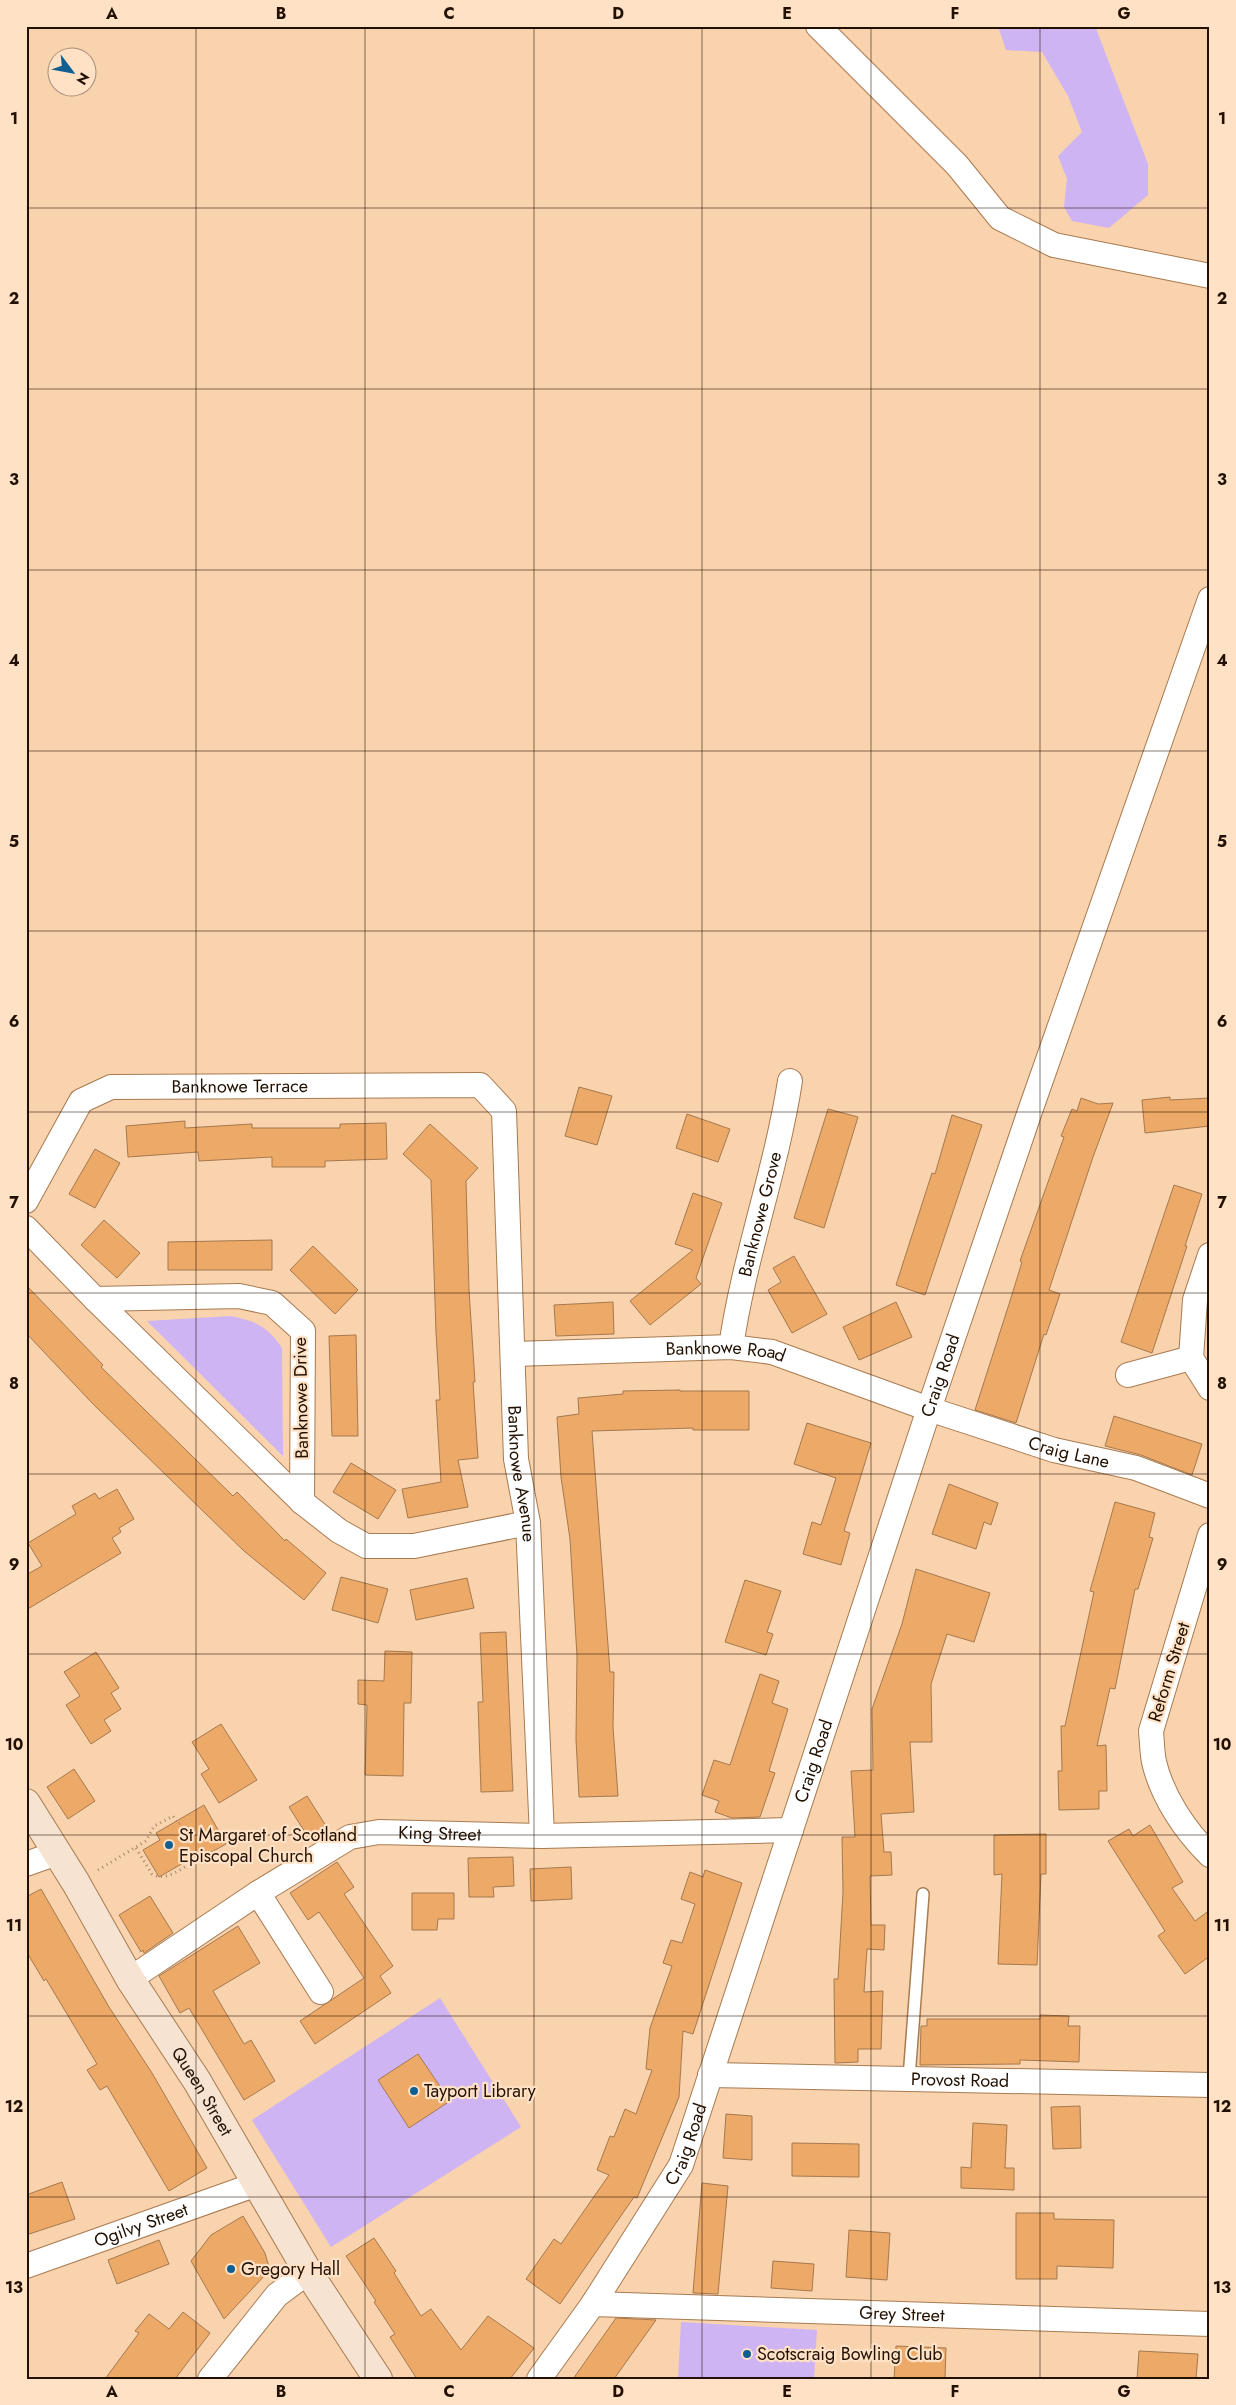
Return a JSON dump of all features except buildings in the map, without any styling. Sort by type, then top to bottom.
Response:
[{"type":"main road","name":"Queen Street","points":[[26,1803],[76,1883],[130,1978],[197,2081],[308,2272],[378,2379]]},
{"type":"street","points":[[818,26],[957,165],[1000,218],[1054,245],[1210,276]]},
{"type":"street","name":"Craig Road","points":[[539,2379],[593,2304],[681,2165],[929,1409],[1029,1114],[1210,599]]},
{"type":"street","name":"Banknowe Grove","points":[[731,1347],[737,1305],[782,1132],[790,1081]]},
{"type":"street","name":"Banknowe Terrace","points":[[26,1201],[81,1101],[111,1087],[480,1085],[504,1111]]},
{"type":"street","name":"Banknowe Avenue","points":[[504,1111],[514,1354],[516,1459],[528,1523],[542,1836]]},
{"type":"street","name":"Banknowe Drive","points":[[26,1228],[95,1299],[302,1502],[339,1531],[366,1546],[414,1546],[528,1523]]},
{"type":"street","points":[[1210,1255],[1195,1300],[1191,1358],[1210,1388]]},
{"type":"street","name":"Banknowe Drive","points":[[95,1299],[239,1296],[272,1303],[303,1331],[302,1502]]},
{"type":"street","name":"Banknowe Road","points":[[514,1354],[731,1347],[772,1352],[929,1409]]},
{"type":"street","points":[[1128,1375],[1191,1358]]},
{"type":"street","name":"Craig Lane","points":[[929,1409],[1054,1450],[1136,1468],[1210,1496]]},
{"type":"street","name":"Reform Street","points":[[1210,1535],[1151,1731],[1154,1762],[1168,1798],[1194,1840],[1210,1855]]},
{"type":"street","name":"King Street","points":[[130,1978],[258,1893],[350,1838],[379,1832],[542,1836],[791,1830]]},
{"type":"street","points":[[26,1864],[57,1853]]},
{"type":"street","points":[[258,1893],[321,1992]]},
{"type":"street","name":"Provost Road","points":[[710,2075],[1210,2085]]},
{"type":"street","name":"Ogilvy Street","points":[[26,2266],[257,2184]]},
{"type":"street","points":[[210,2379],[277,2296],[308,2272]]},
{"type":"street","name":"Grey Street","points":[[593,2304],[1210,2324]]},
{"type":"lane","points":[[909,2078],[923,1894]]},
{"type":"path","points":[[76,1883],[146,1841],[154,1826],[173,1816],[178,1824],[180,1823]]},
{"type":"path","points":[[136,1848],[155,1877],[165,1877],[198,1858],[195,1853],[197,1851]]},
{"type":"shaded area","points":[[998,26],[1095,26],[1148,164],[1148,195],[1109,228],[1072,221],[1064,207],[1067,179],[1058,156],[1082,132],[1068,96],[1042,52],[1006,50]]},
{"type":"shaded area","points":[[231,1316],[247,1320],[266,1329],[282,1348],[283,1456],[147,1321]]},
{"type":"shaded area","points":[[440,1998],[521,2127],[331,2247],[252,2120]]},
{"type":"shaded area","name":"Scotscraig Bowling Club","points":[[681,2322],[817,2330],[814,2379],[678,2379]]},
{"type":"place","name":"St Margaret of Scotland Episcopal Church","points":[[169,1845]]},
{"type":"place","name":"Tayport Library","points":[[414,2091]]},
{"type":"place","name":"Gregory Hall","points":[[231,2269]]},
{"type":"place","name":"Scotscraig Bowling Club","points":[[747,2354]]}]
